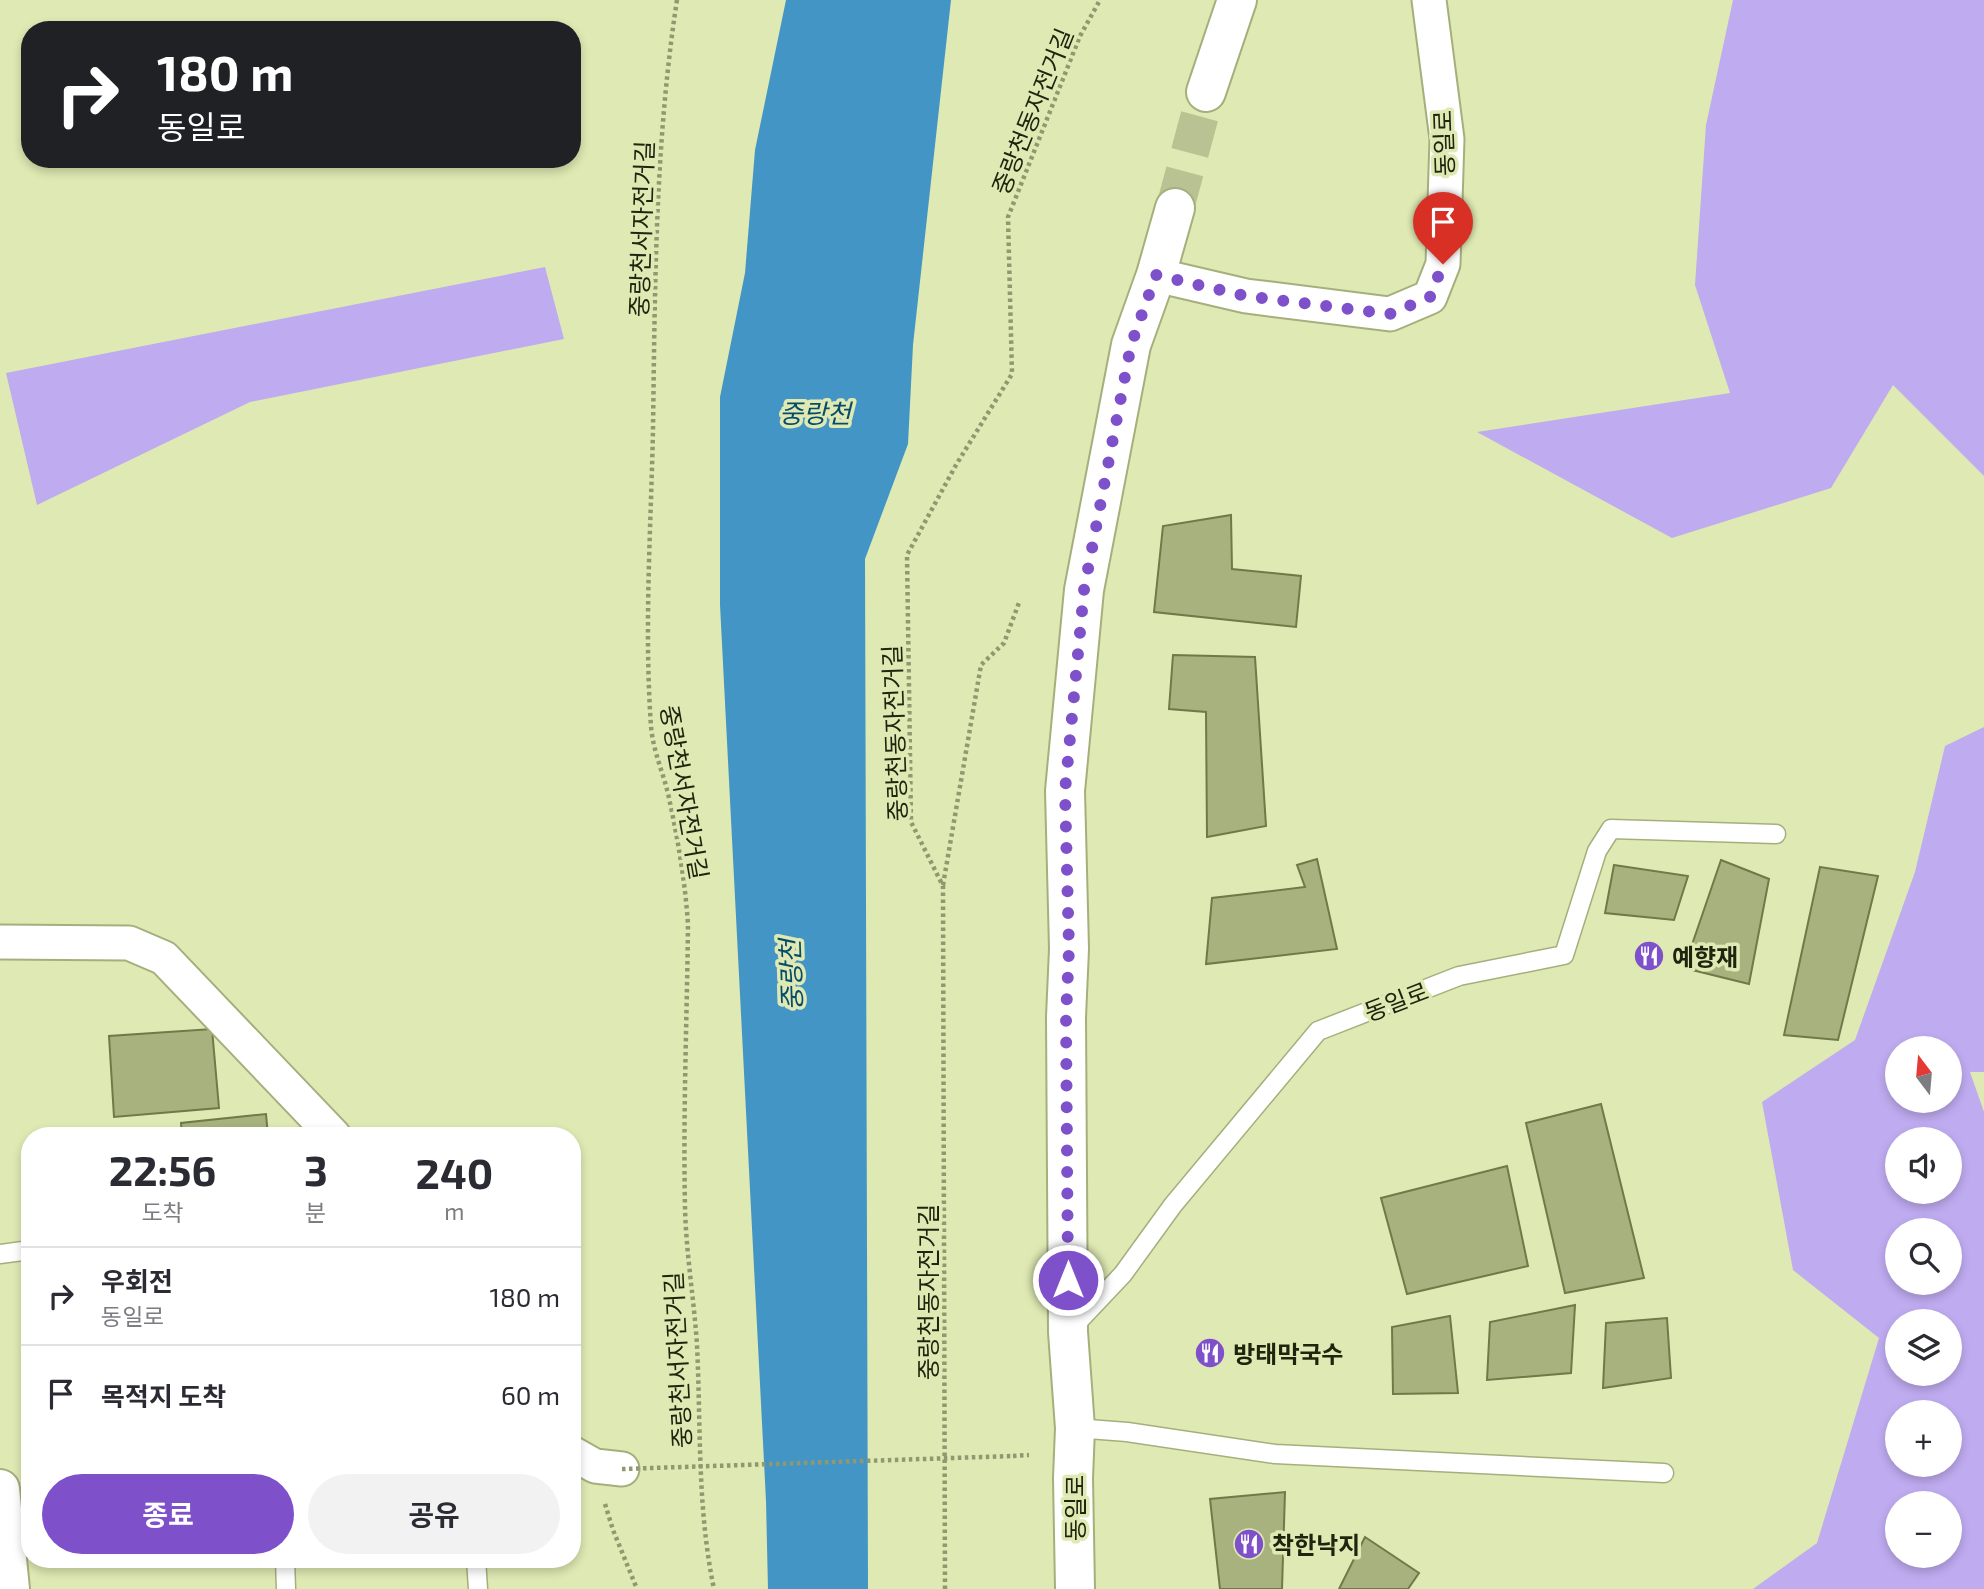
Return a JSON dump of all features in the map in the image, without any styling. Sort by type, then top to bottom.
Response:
[{"type":"street","points":[[1206,92],[1237,0]]},
{"type":"street","name":"동일로","points":[[1156,275],[1246,296],[1390,314],[1430,297],[1443,264],[1447,139],[1429,0]]},
{"type":"street","name":"동일로","points":[[1075,1589],[1075,1428],[1068,1332],[1066,1017],[1069,949],[1065,791],[1084,590],[1131,345],[1156,275],[1175,208]]},
{"type":"street","points":[[0,942],[129,943],[164,958],[325,1127]]},
{"type":"street","points":[[0,1489],[10,1589]]},
{"type":"lane","name":"동일로","points":[[1068,1332],[1123,1274],[1172,1205],[1318,1031],[1459,976],[1564,955],[1597,851],[1611,829],[1776,834]]},
{"type":"lane","points":[[0,1254],[21,1251]]},
{"type":"lane","points":[[1075,1428],[1127,1432],[1275,1454],[1664,1473]]},
{"type":"lane","points":[[285,1568],[286,1589]]},
{"type":"lane","points":[[477,1568],[478,1589]]},
{"type":"path","name":"중랑천서자전거길","points":[[677,0],[667,62],[656,233],[649,636],[651,728],[685,878],[688,924],[685,1209],[697,1346],[698,1456],[702,1509],[714,1589]]},
{"type":"path","name":"중랑천동자전거길","points":[[945,1589],[943,886],[911,822],[907,555],[956,465],[1012,374],[1008,217],[1080,36],[1100,0]]},
{"type":"path","points":[[943,886],[981,665],[1004,643],[1020,600]]},
{"type":"path","points":[[637,1589],[613,1531],[596,1463],[1029,1455]]},
{"type":"shaded area","points":[[1733,0],[1984,0],[1984,476],[1893,385],[1831,488],[1672,538],[1477,432],[1730,393],[1695,285],[1706,125]]},
{"type":"shaded area","points":[[545,267],[564,339],[250,402],[37,505],[6,373]]},
{"type":"shaded area","points":[[1984,727],[1984,1072],[1970,1072],[1984,1112],[1984,1589],[1753,1589],[1817,1543],[1879,1338],[1793,1270],[1762,1102],[1855,1040],[1915,872],[1945,746]]},
{"type":"water","name":"중랑천","points":[[786,0],[951,0],[913,345],[908,444],[865,559],[868,1589],[768,1589],[766,1501],[720,605],[720,397],[745,273],[755,150]]},
{"type":"building","points":[[1231,515],[1232,569],[1301,576],[1296,627],[1154,612],[1163,526]]},
{"type":"building","points":[[1173,655],[1255,657],[1266,826],[1207,837],[1206,712],[1169,709]]},
{"type":"building","points":[[1317,859],[1337,949],[1206,964],[1212,898],[1305,887],[1297,865]]},
{"type":"building","points":[[1721,860],[1769,879],[1749,984],[1684,968]]},
{"type":"building","points":[[1614,865],[1688,876],[1674,920],[1605,913]]},
{"type":"building","points":[[1820,867],[1878,876],[1838,1040],[1784,1035]]},
{"type":"building","points":[[212,1029],[219,1108],[114,1117],[109,1036]]},
{"type":"building","points":[[1601,1104],[1644,1278],[1565,1293],[1526,1123]]},
{"type":"building","points":[[266,1114],[267,1127],[181,1127],[181,1123]]},
{"type":"building","points":[[1507,1166],[1528,1266],[1407,1294],[1381,1198]]},
{"type":"building","points":[[1575,1305],[1571,1373],[1487,1380],[1490,1322]]},
{"type":"building","points":[[1450,1316],[1458,1393],[1393,1394],[1392,1327]]},
{"type":"building","points":[[1667,1318],[1671,1378],[1603,1388],[1606,1323]]},
{"type":"building","name":"착한낙지","points":[[1285,1492],[1282,1589],[1220,1589],[1210,1499]]},
{"type":"building","points":[[1365,1537],[1419,1573],[1408,1589],[1339,1589]]},
{"type":"tunnel","points":[[1175,208],[1206,92]]},
{"type":"place","name":"예향재","points":[[1649,956]]},
{"type":"place","name":"방태막국수","points":[[1210,1353]]},
{"type":"place","name":"착한낙지","points":[[1249,1544]]},
{"type":"route","points":[[1068,1280],[1066,1017],[1069,949],[1065,791],[1084,590],[1131,345],[1156,275],[1246,296],[1390,314],[1430,297],[1443,264]]}]
